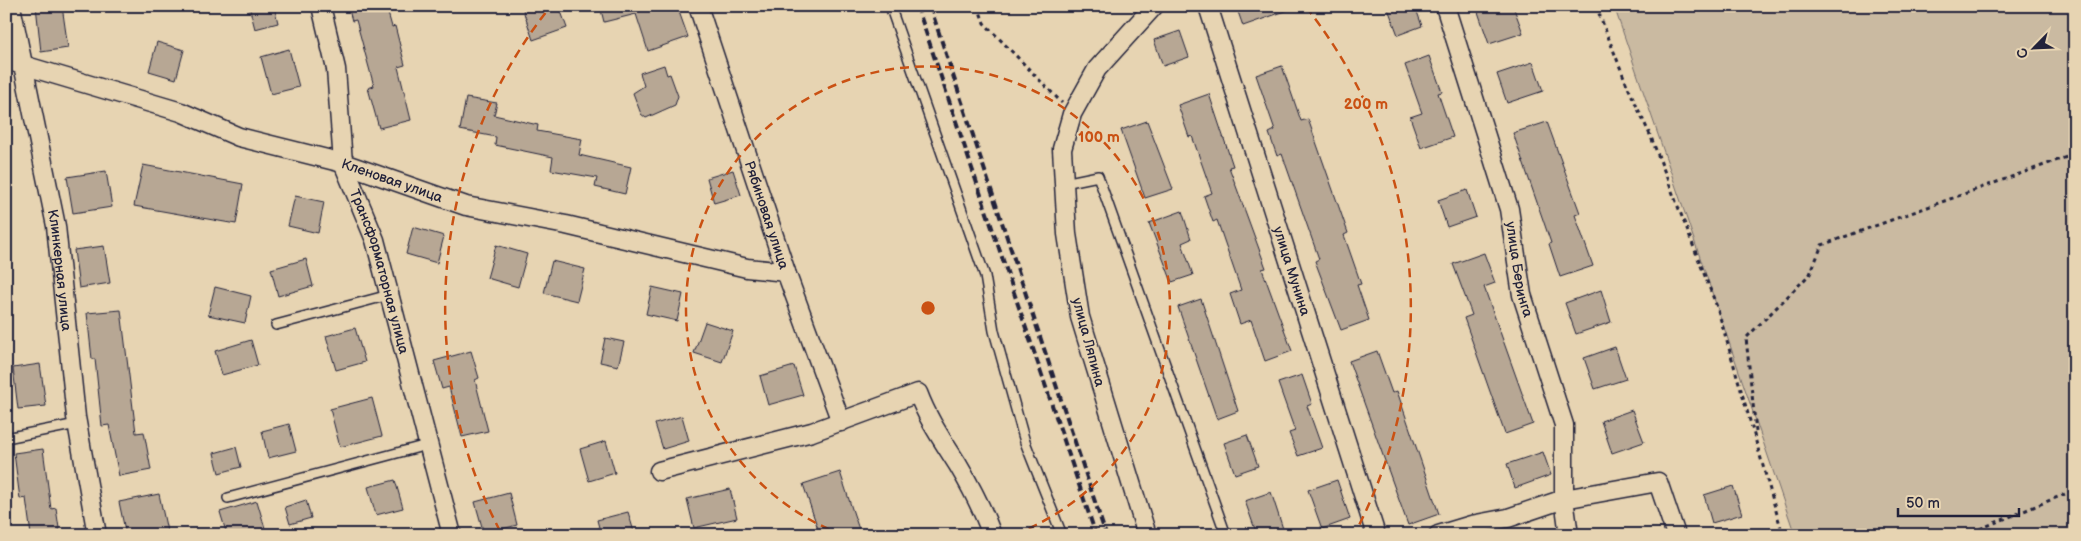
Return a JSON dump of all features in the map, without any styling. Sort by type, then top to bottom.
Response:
[{"type":"street","name":"Клинкерная улица","points":[[11,6],[14,61],[56,226],[77,424],[97,535]]},
{"type":"street","name":"Трансформаторная улица","points":[[321,6],[336,69],[343,163],[375,240],[452,535]]},
{"type":"street","name":"Рябиновая улица","points":[[698,6],[786,272],[841,422]]},
{"type":"street","name":"улица Ляпина","points":[[1147,535],[1080,317],[1067,234],[1062,149],[1072,114],[1097,69],[1154,6]]},
{"type":"street","name":"улица Мунина","points":[[1208,6],[1376,535]]},
{"type":"street","name":"улица Беринга","points":[[1445,6],[1509,209],[1522,295],[1564,425],[1564,499],[1568,535]]},
{"type":"street","name":"Кленовая улица","points":[[14,61],[181,112],[239,137],[343,163],[466,206],[566,225],[747,268],[786,272]]},
{"type":"street","points":[[659,471],[812,432],[918,394],[927,417],[958,465],[983,511],[992,535]]},
{"type":"street","points":[[1438,535],[1471,524],[1508,518],[1564,499],[1658,482],[1676,535]]},
{"type":"lane","points":[[890,6],[985,276],[994,330],[1025,442],[1062,535]]},
{"type":"lane","points":[[1064,183],[1098,176],[1226,535]]},
{"type":"lane","points":[[276,325],[388,295]]},
{"type":"lane","points":[[6,438],[77,424]]},
{"type":"lane","points":[[228,498],[427,445]]},
{"type":"path","points":[[978,6],[984,23],[1072,114]]},
{"type":"path","points":[[1596,6],[1627,86],[1651,137],[1716,307],[1757,440],[1783,535]]},
{"type":"path","points":[[1757,440],[1746,338],[1810,274],[1822,245],[2075,154]]},
{"type":"path","points":[[1965,535],[2075,490]]},
{"type":"shaded area","points":[[1614,6],[2075,6],[2075,535],[1795,535]]},
{"type":"building","points":[[36,6],[62,6],[68,48],[41,52]]},
{"type":"building","points":[[249,6],[274,6],[278,23],[255,29]]},
{"type":"building","points":[[348,6],[386,6],[392,27],[395,26],[405,65],[398,67],[411,120],[379,128],[368,88],[374,86],[356,20],[352,21]]},
{"type":"building","points":[[534,6],[559,6],[567,28],[533,40],[523,10]]},
{"type":"building","points":[[600,6],[677,6],[688,37],[648,51],[636,14],[604,22]]},
{"type":"building","points":[[1236,6],[1293,6],[1294,8],[1243,26]]},
{"type":"building","points":[[1387,6],[1415,6],[1422,26],[1398,35]]},
{"type":"building","points":[[1476,6],[1513,6],[1523,33],[1489,44]]},
{"type":"building","points":[[1180,31],[1189,57],[1163,66],[1154,40]]},
{"type":"building","points":[[157,42],[184,50],[176,79],[149,71]]},
{"type":"building","points":[[289,49],[299,87],[271,94],[261,57]]},
{"type":"building","points":[[1429,56],[1442,92],[1438,93],[1453,137],[1421,148],[1410,117],[1422,113],[1405,65]]},
{"type":"building","points":[[1533,62],[1543,91],[1507,103],[1497,74]]},
{"type":"building","points":[[664,65],[667,75],[670,74],[678,96],[675,105],[646,118],[641,114],[633,93],[644,86],[640,73]]},
{"type":"building","points":[[1282,66],[1301,121],[1308,119],[1348,233],[1344,235],[1361,284],[1357,285],[1369,320],[1341,330],[1315,261],[1319,259],[1282,154],[1277,156],[1269,133],[1275,130],[1256,75]]},
{"type":"building","points":[[1209,94],[1233,166],[1229,167],[1266,268],[1262,269],[1292,351],[1265,361],[1251,320],[1240,324],[1230,294],[1241,290],[1217,220],[1213,222],[1204,196],[1212,193],[1192,136],[1189,137],[1178,105]]},
{"type":"building","points":[[466,98],[497,103],[494,115],[538,125],[537,131],[582,139],[579,155],[631,167],[625,194],[595,187],[597,178],[551,170],[553,157],[495,145],[496,137],[460,130]]},
{"type":"building","points":[[1147,121],[1173,189],[1145,198],[1121,130]]},
{"type":"building","points":[[1547,122],[1580,213],[1575,215],[1593,266],[1560,277],[1549,244],[1551,243],[1513,133]]},
{"type":"building","points":[[143,165],[243,184],[236,224],[134,206]]},
{"type":"building","points":[[733,170],[741,195],[714,203],[707,178]]},
{"type":"building","points":[[106,171],[112,207],[73,213],[67,177]]},
{"type":"building","points":[[1467,190],[1476,217],[1447,227],[1438,200]]},
{"type":"building","points":[[295,196],[324,202],[318,233],[288,226]]},
{"type":"building","points":[[1182,211],[1191,239],[1182,243],[1193,275],[1172,282],[1149,223]]},
{"type":"building","points":[[413,227],[444,236],[437,263],[406,254]]},
{"type":"building","points":[[496,245],[527,254],[518,287],[487,278]]},
{"type":"building","points":[[104,246],[110,283],[79,288],[74,250]]},
{"type":"building","points":[[1484,253],[1495,283],[1484,287],[1533,424],[1505,434],[1464,318],[1472,315],[1453,264]]},
{"type":"building","points":[[306,259],[313,286],[278,296],[271,269]]},
{"type":"building","points":[[552,261],[585,269],[577,301],[544,293]]},
{"type":"building","points":[[215,287],[251,296],[245,323],[208,315]]},
{"type":"building","points":[[652,287],[683,294],[677,321],[646,314]]},
{"type":"building","points":[[1601,290],[1611,322],[1576,334],[1565,303]]},
{"type":"building","points":[[1201,299],[1238,411],[1217,419],[1178,307]]},
{"type":"building","points":[[121,310],[136,433],[144,432],[151,470],[119,476],[109,425],[102,426],[95,359],[92,359],[87,313]]},
{"type":"building","points":[[705,322],[733,331],[722,362],[694,353]]},
{"type":"building","points":[[355,328],[365,362],[336,370],[326,336]]},
{"type":"building","points":[[605,338],[624,342],[618,366],[600,362]]},
{"type":"building","points":[[251,340],[258,365],[222,375],[215,351]]},
{"type":"building","points":[[1615,347],[1626,379],[1595,389],[1584,358]]},
{"type":"building","points":[[471,351],[479,378],[475,380],[488,431],[462,437],[449,387],[442,389],[434,361]]},
{"type":"building","points":[[1377,351],[1392,393],[1397,391],[1439,514],[1408,525],[1349,361]]},
{"type":"building","points":[[40,364],[46,406],[18,409],[13,368]]},
{"type":"building","points":[[794,366],[803,395],[768,405],[760,376]]},
{"type":"building","points":[[1302,375],[1312,404],[1307,406],[1322,448],[1298,456],[1289,433],[1295,431],[1278,383]]},
{"type":"building","points":[[372,398],[382,436],[340,447],[330,409]]},
{"type":"building","points":[[1632,410],[1644,442],[1612,453],[1601,421]]},
{"type":"building","points":[[682,416],[689,441],[663,449],[655,424]]},
{"type":"building","points":[[289,424],[296,451],[268,458],[262,431]]},
{"type":"building","points":[[1247,435],[1258,466],[1235,474],[1224,443]]},
{"type":"building","points":[[606,441],[615,473],[589,481],[580,449]]},
{"type":"building","points":[[236,447],[241,467],[219,473],[214,453]]},
{"type":"building","points":[[43,449],[51,509],[56,508],[60,535],[31,535],[26,498],[20,499],[14,453]]},
{"type":"building","points":[[1543,452],[1551,475],[1515,488],[1507,464]]},
{"type":"building","points":[[840,472],[861,535],[820,535],[803,484]]},
{"type":"building","points":[[395,480],[403,508],[376,515],[368,487]]},
{"type":"building","points":[[1337,480],[1350,519],[1322,529],[1308,490]]},
{"type":"building","points":[[1733,486],[1742,514],[1712,523],[1704,495]]},
{"type":"building","points":[[730,489],[737,518],[694,528],[687,499]]},
{"type":"building","points":[[1271,492],[1285,535],[1257,535],[1245,501]]},
{"type":"building","points":[[509,493],[517,525],[484,534],[475,502]]},
{"type":"building","points":[[159,494],[167,531],[147,535],[126,535],[119,502]]},
{"type":"building","points":[[306,500],[311,518],[290,524],[285,507]]},
{"type":"building","points":[[257,501],[267,535],[227,535],[220,512]]},
{"type":"building","points":[[628,512],[635,535],[601,535],[597,520]]},
{"type":"railway","points":[[917,6],[1096,535]]},
{"type":"railway","points":[[930,6],[1106,535]]}]
